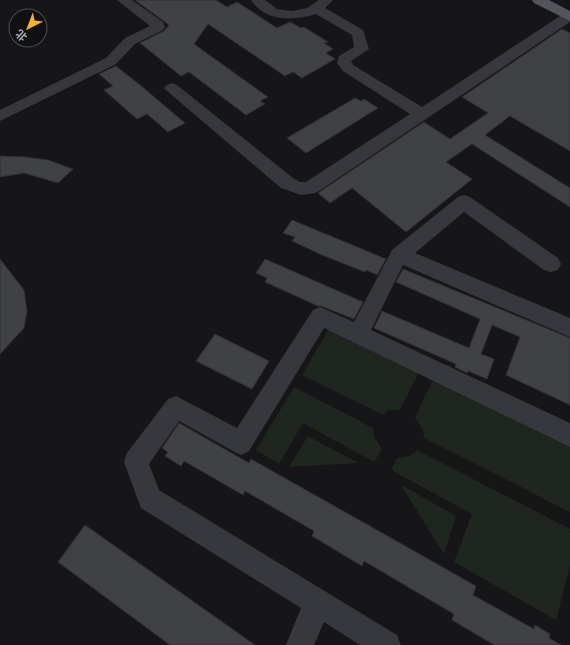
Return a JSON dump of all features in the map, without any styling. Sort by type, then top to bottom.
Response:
[{"type":"main road","points":[[539,0],[569,17]]},
{"type":"lane","points":[[0,116],[111,61],[120,54],[124,46],[130,41],[158,27],[158,25],[124,0]]},
{"type":"lane","points":[[258,0],[265,7],[283,14],[303,14],[322,5],[358,33],[362,49],[344,59],[348,68],[422,114]]},
{"type":"lane","points":[[172,88],[287,183],[294,187],[303,189],[310,188],[569,17]]},
{"type":"lane","points":[[359,333],[400,255],[464,202],[551,264]]},
{"type":"lane","points":[[400,255],[570,328]]},
{"type":"lane","points":[[388,645],[150,499],[136,462],[176,407],[241,443],[320,316],[359,333],[570,435]]},
{"type":"lane","points":[[300,645],[318,602]]},
{"type":"shaded area","points":[[329,329],[419,372],[400,410],[389,410],[383,415],[302,375]]},
{"type":"shaded area","points":[[433,379],[570,442],[570,512],[424,438],[423,430],[415,417]]},
{"type":"shaded area","points":[[294,387],[373,428],[374,437],[382,449],[374,462],[303,423],[279,464],[256,450]]},
{"type":"shaded area","points":[[308,436],[358,463],[289,467]]},
{"type":"shaded area","points":[[417,450],[570,529],[570,566],[556,620],[454,562],[472,514],[391,470],[397,458],[410,456]]},
{"type":"shaded area","points":[[401,485],[456,516],[444,554]]},
{"type":"building","points":[[135,0],[216,0],[227,7],[237,2],[277,28],[290,22],[301,28],[304,27],[328,42],[324,43],[333,49],[326,53],[335,59],[302,78],[293,72],[285,76],[208,24],[194,44],[268,97],[260,101],[265,104],[246,115],[189,72],[181,76],[140,43],[164,31],[169,25]]},
{"type":"building","points":[[562,29],[570,33],[570,151],[510,116],[485,135],[570,188],[570,207],[472,144],[446,162],[472,179],[406,232],[352,188],[330,203],[318,193],[424,122],[450,139],[488,113],[462,97]]},
{"type":"building","points":[[116,66],[185,123],[168,132],[147,114],[137,119],[104,90],[113,86],[99,74]]},
{"type":"building","points":[[355,98],[361,101],[364,99],[378,108],[306,153],[287,138]]},
{"type":"building","points":[[0,156],[48,160],[73,169],[58,183],[24,173],[0,177]]},
{"type":"building","points":[[292,220],[386,259],[377,275],[366,270],[365,272],[322,255],[292,241],[295,237],[283,233]]},
{"type":"building","points":[[0,259],[24,290],[27,311],[24,328],[0,354]]},
{"type":"building","points":[[265,259],[363,302],[354,319],[318,306],[265,282],[267,278],[256,273]]},
{"type":"building","points":[[403,269],[570,338],[570,405],[506,375],[520,337],[492,325],[481,354],[494,359],[487,379],[468,371],[467,373],[455,367],[456,364],[374,328],[382,311],[469,348],[480,319],[396,282]]},
{"type":"building","points":[[215,334],[269,361],[252,389],[196,361]]},
{"type":"building","points":[[179,423],[249,463],[251,459],[476,586],[473,595],[534,629],[535,625],[550,634],[549,638],[561,645],[494,645],[452,620],[454,614],[364,561],[362,566],[312,536],[314,531],[245,491],[243,495],[184,461],[181,466],[165,456],[168,452],[162,448]]},
{"type":"building","points":[[85,525],[255,645],[170,645],[58,562]]}]
